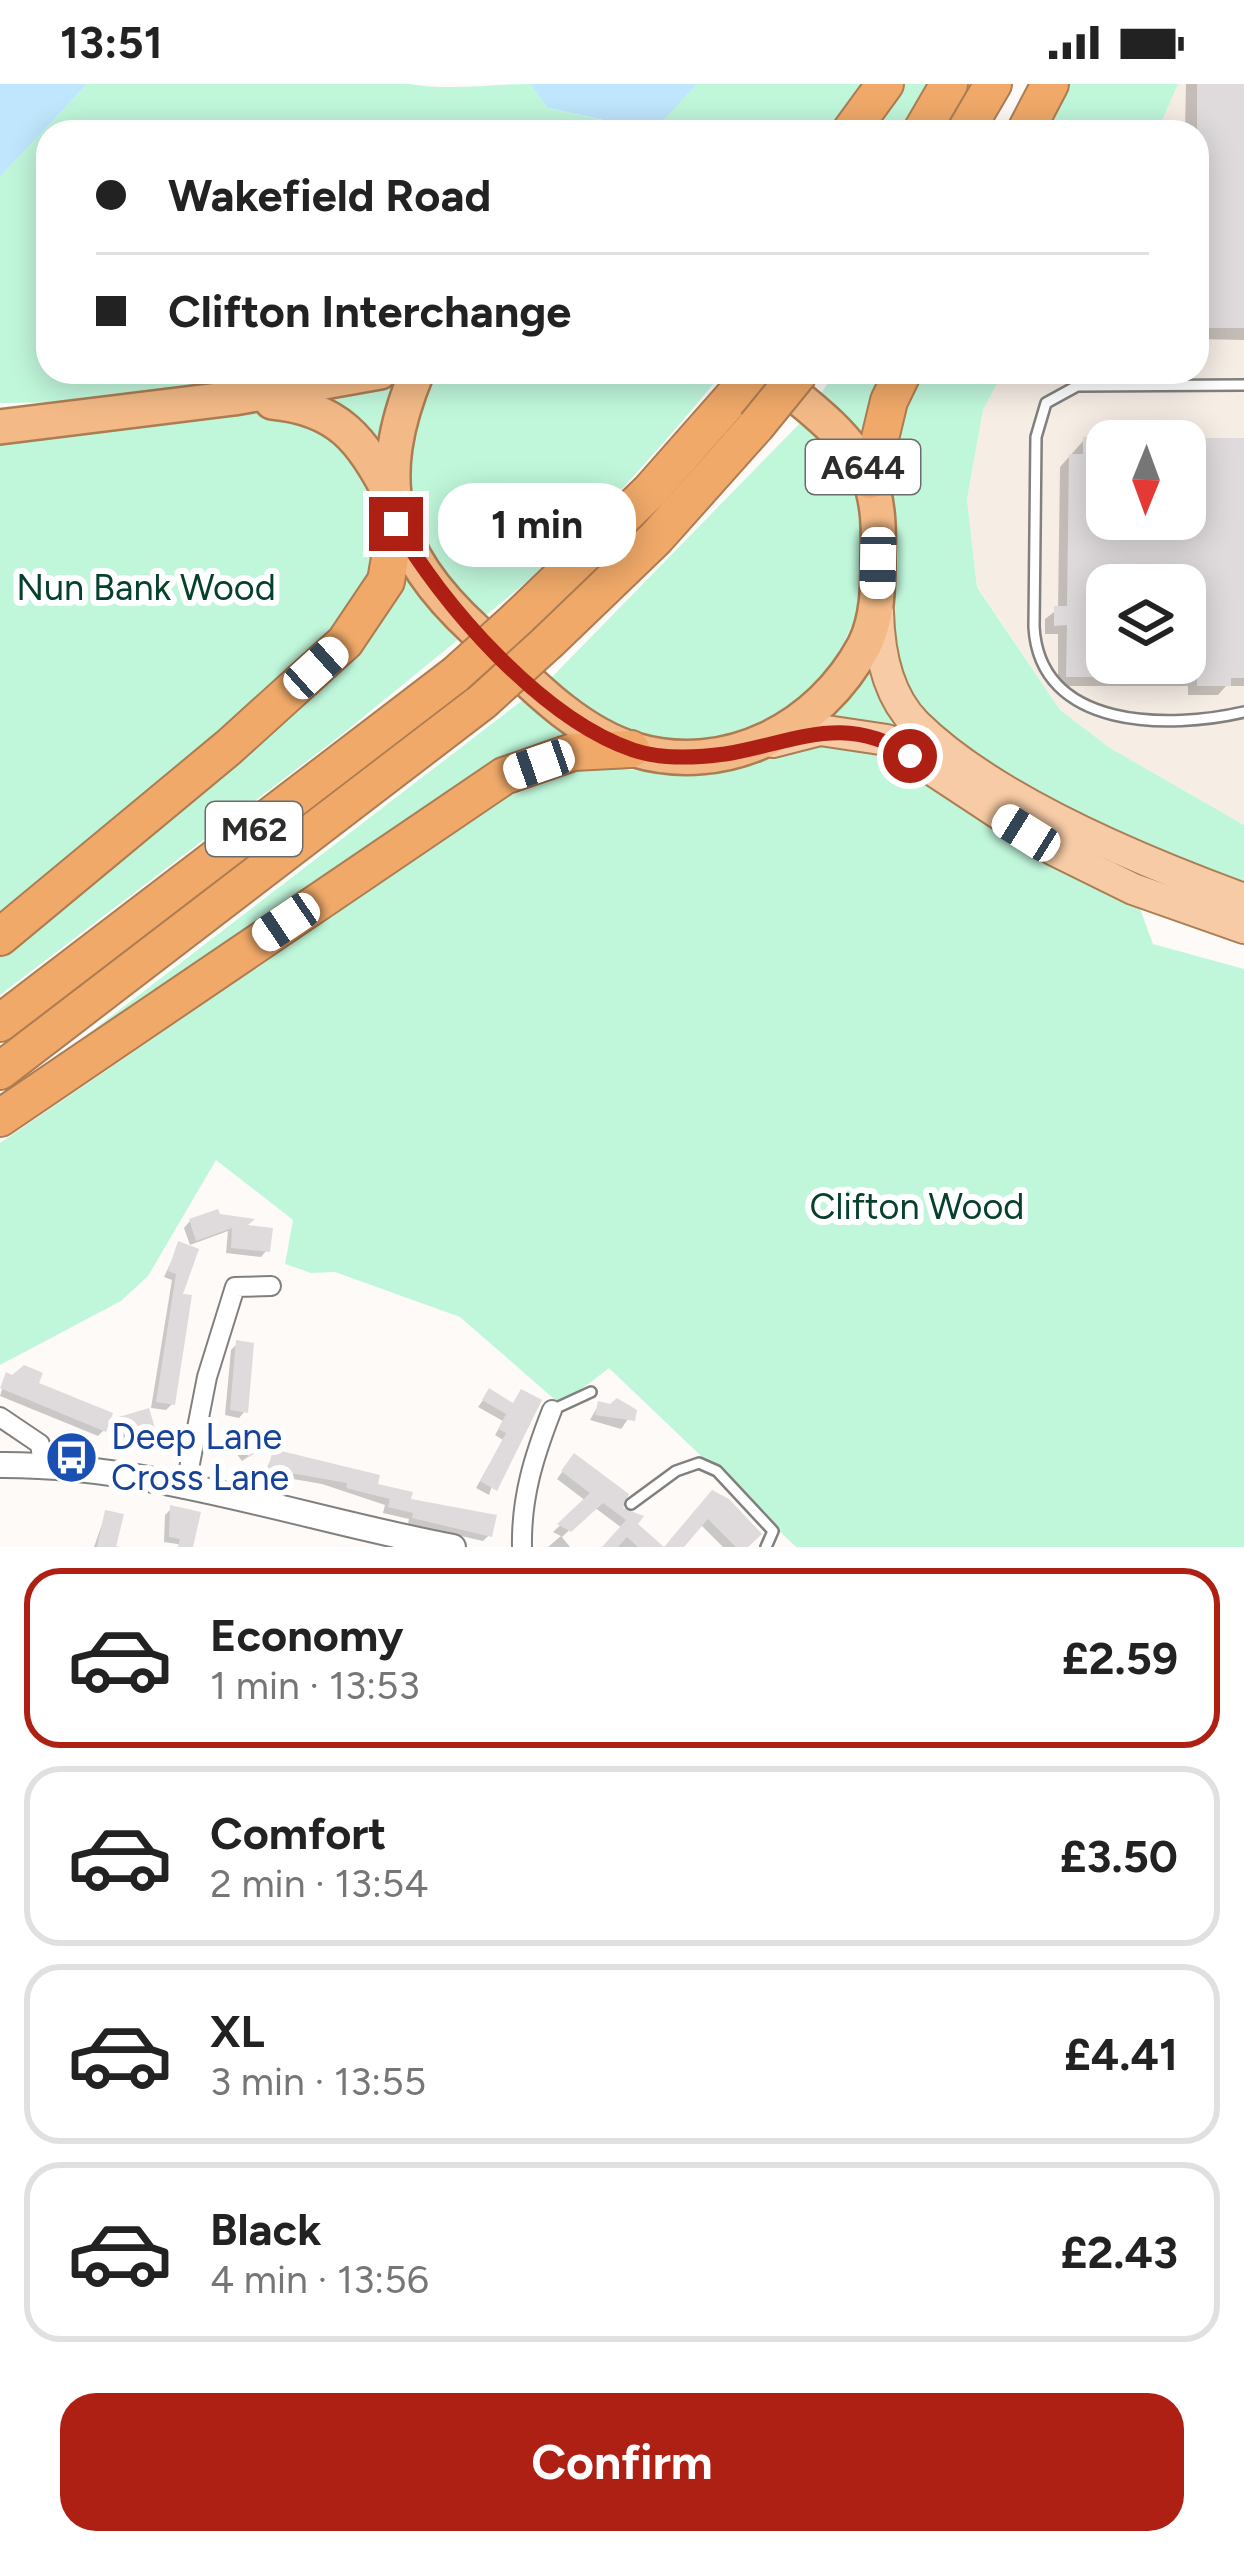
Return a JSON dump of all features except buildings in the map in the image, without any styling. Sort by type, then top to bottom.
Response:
[{"type":"highway","points":[[859,120],[885,84]]},
{"type":"highway","points":[[928,120],[949,84]]},
{"type":"highway","points":[[972,120],[993,84]]},
{"type":"highway","points":[[1031,120],[1049,84]]},
{"type":"highway","name":"A644","points":[[0,428],[313,384]]},
{"type":"highway","points":[[0,937],[229,747],[345,642],[386,581],[395,512],[396,423],[412,384]]},
{"type":"highway","name":"M62","points":[[0,1071],[483,701],[549,641],[656,538],[743,415],[752,384]]},
{"type":"highway","name":"A644","points":[[234,398],[312,408],[343,422],[367,447],[424,574],[462,618],[561,709],[631,749],[682,756],[765,744],[823,700],[866,643],[877,600],[879,526],[870,480],[813,410],[781,384]]},
{"type":"highway","name":"M62","points":[[0,1023],[455,675],[743,415],[784,384]]},
{"type":"highway","points":[[870,480],[897,384]]},
{"type":"highway","points":[[0,1118],[504,776],[573,752],[631,749]]},
{"type":"main road","name":"A644","points":[[877,600],[879,645],[890,683],[915,723],[1062,820],[1172,872],[1244,899]]},
{"type":"main road","name":"A644","points":[[765,744],[820,730],[887,740],[1054,850],[1133,889],[1244,928]]},
{"type":"street","points":[[185,1489],[207,1377],[235,1287],[271,1286]]},
{"type":"street","points":[[522,1547],[521,1512],[531,1465],[552,1410]]},
{"type":"street","points":[[0,1418],[40,1444],[43,1465]]},
{"type":"street","points":[[0,1466],[43,1465],[185,1489],[420,1544],[453,1547]]},
{"type":"lane","points":[[1244,385],[1077,386],[1046,404],[1036,437],[1034,627],[1040,655],[1078,702],[1108,714],[1166,721],[1244,712]]},
{"type":"lane","points":[[552,1410],[590,1392]]},
{"type":"lane","points":[[631,1504],[676,1471],[699,1463],[717,1471],[773,1531],[766,1547]]},
{"type":"shaded area","points":[[1178,84],[1244,84],[1244,825],[1110,748],[1060,710],[977,586],[967,499],[983,410],[997,384],[1209,384],[1209,120],[1162,120]]},
{"type":"green space","points":[[87,84],[530,84],[548,108],[602,120],[53,120]]},
{"type":"green space","points":[[697,84],[865,84],[838,120],[663,120]]},
{"type":"green space","points":[[899,84],[927,84],[906,120],[872,120]]},
{"type":"green space","points":[[1069,84],[1178,84],[1162,120],[1050,120]]},
{"type":"green space","points":[[36,139],[36,384],[229,384],[93,402],[0,403],[0,177]]},
{"type":"green space","points":[[374,384],[395,384],[376,440],[315,395]]},
{"type":"green space","points":[[433,384],[713,384],[607,504],[477,622],[435,565],[411,503],[407,471],[421,405]]},
{"type":"green space","points":[[828,384],[888,384],[867,456],[817,399]]},
{"type":"green space","points":[[908,384],[997,384],[983,410],[967,499],[977,587],[1060,710],[1110,748],[1244,825],[1244,882],[1055,800],[961,742],[926,710],[904,677],[894,633],[898,549],[886,480],[890,433]]},
{"type":"green space","name":"Nun Bank Wood","points":[[257,412],[278,414],[339,439],[362,467],[375,531],[366,598],[278,683],[0,917],[0,441]]},
{"type":"green space","points":[[800,423],[844,473],[864,530],[863,589],[843,644],[808,691],[760,725],[701,740],[624,729],[549,680]]},
{"type":"green space","points":[[400,564],[460,638],[340,736],[0,995],[0,950]]},
{"type":"green space","points":[[868,659],[911,743],[858,719],[822,716]]},
{"type":"green space","points":[[528,696],[588,742],[53,1061]]},
{"type":"green space","name":"Clifton Wood","points":[[809,743],[847,744],[894,757],[1138,903],[1153,944],[1244,969],[1244,1547],[796,1547],[609,1368],[561,1405],[460,1317],[335,1272],[311,1273],[285,1264],[293,1220],[216,1160],[148,1276],[121,1301],[0,1365],[0,1143],[507,797],[593,766],[682,775],[730,770]]},
{"type":"water","points":[[0,84],[87,84],[53,120],[36,120],[36,139],[0,177]]},
{"type":"water","points":[[530,84],[697,84],[664,120],[603,120],[548,108]]},
{"type":"place","name":"Deep Lane Cross Lane","points":[[72,1457]]},
{"type":"route","points":[[396,524],[424,574],[462,618],[561,709],[631,749],[682,756],[725,754],[820,730],[846,730],[887,740],[910,756]]}]
